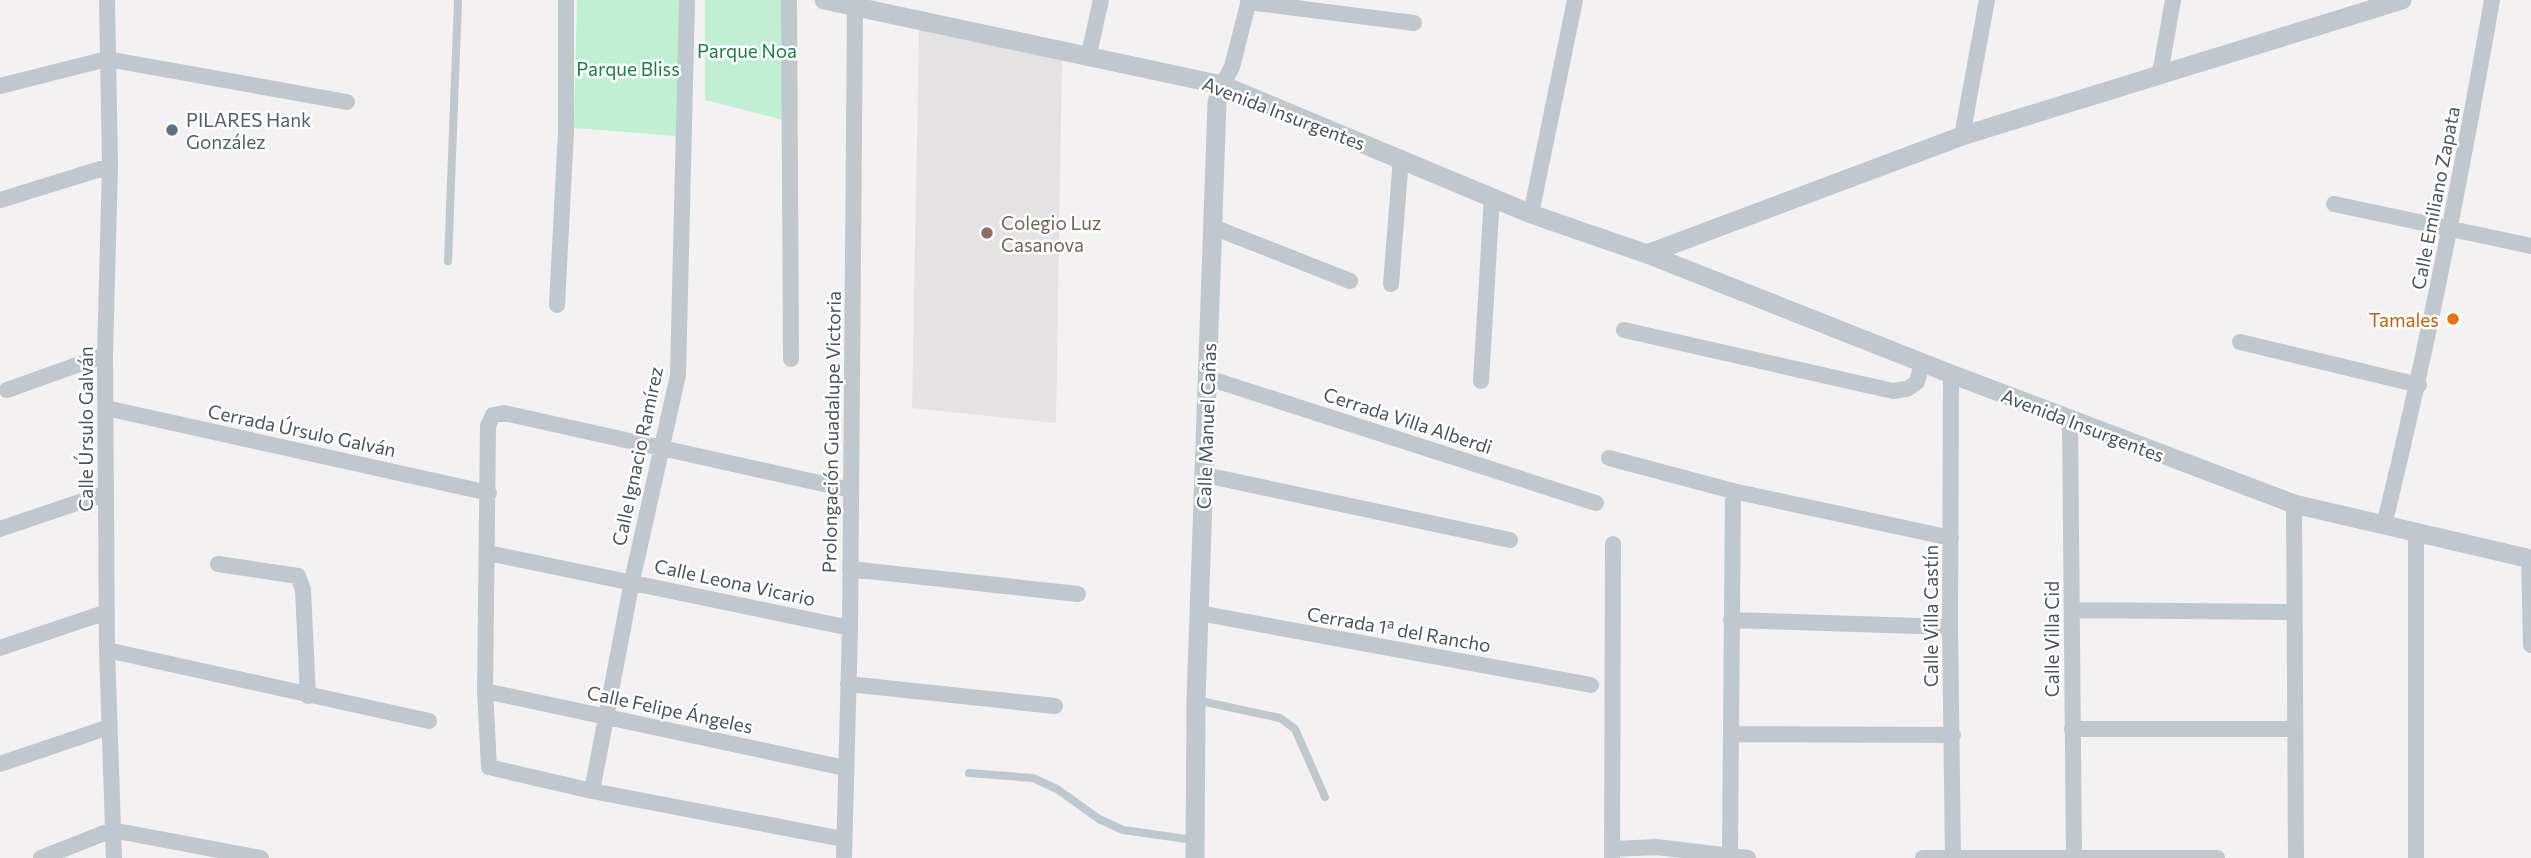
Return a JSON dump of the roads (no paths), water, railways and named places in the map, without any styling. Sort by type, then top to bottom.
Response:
[{"type":"street","name":"Calle Úrsulo Galván","points":[[107,0],[110,166],[105,355],[107,650],[114,858]]},
{"type":"street","points":[[558,305],[566,131],[566,0]]},
{"type":"street","name":"Calle Ignacio Ramírez","points":[[592,791],[632,581],[678,375],[687,0]]},
{"type":"street","points":[[789,0],[791,359]]},
{"type":"street","name":"Avenida Insurgentes","points":[[824,0],[1089,54],[1222,85],[1531,214],[1647,254],[2070,420],[2294,503],[2530,558]]},
{"type":"street","points":[[1089,54],[1101,0]]},
{"type":"street","points":[[1531,214],[1575,0]]},
{"type":"street","points":[[1962,136],[1987,0]]},
{"type":"street","points":[[2161,74],[2173,0]]},
{"type":"street","points":[[1647,254],[1962,136],[2402,0]]},
{"type":"street","name":"Calle Emiliano Zapata","points":[[2384,525],[2419,386],[2452,229],[2492,0]]},
{"type":"street","points":[[1249,1],[1414,23]]},
{"type":"street","name":"Calle Manuel Cañas","points":[[1195,849],[1196,700],[1217,103],[1222,85],[1232,67],[1249,1]]},
{"type":"street","name":"Prolongación Guadalupe Victoria","points":[[844,858],[850,628],[855,7]]},
{"type":"street","points":[[0,86],[107,59],[346,102]]},
{"type":"street","points":[[1391,284],[1401,158]]},
{"type":"street","points":[[0,200],[110,166]]},
{"type":"street","points":[[1481,381],[1492,197]]},
{"type":"street","points":[[2334,204],[2531,246]]},
{"type":"street","points":[[1213,227],[1350,281]]},
{"type":"street","points":[[1623,330],[1893,391],[1908,389],[1917,382],[1922,363]]},
{"type":"street","points":[[2239,342],[2419,386]]},
{"type":"street","points":[[7,390],[105,355]]},
{"type":"street","name":"Calle Villa Castín","points":[[1951,374],[1950,627],[1954,857]]},
{"type":"street","name":"Cerrada Villa Alberdi","points":[[1208,378],[1596,503]]},
{"type":"street","name":"Cerrada Úrsulo Galván","points":[[106,408],[489,493]]},
{"type":"street","points":[[843,839],[592,791],[489,767],[485,691],[488,426],[494,415],[504,413],[661,445],[851,490]]},
{"type":"street","name":"Calle Villa Cid","points":[[2070,420],[2074,857]]},
{"type":"street","points":[[1609,458],[1733,491],[1951,538]]},
{"type":"street","points":[[1205,475],[1510,540]]},
{"type":"street","points":[[1730,855],[1733,491]]},
{"type":"street","points":[[0,529],[106,493]]},
{"type":"street","points":[[2294,503],[2292,612],[2296,858]]},
{"type":"street","points":[[2416,533],[2416,858]]},
{"type":"street","points":[[1613,544],[1612,853],[1657,847],[1748,858]]},
{"type":"street","name":"Calle Leona Vicario","points":[[488,553],[850,628]]},
{"type":"street","points":[[2530,558],[2531,645]]},
{"type":"street","points":[[218,564],[298,576],[303,590],[308,696]]},
{"type":"street","points":[[850,569],[1078,594]]},
{"type":"street","points":[[2072,610],[2292,612]]},
{"type":"street","points":[[0,648],[107,612]]},
{"type":"street","name":"Cerrada 1ª del Rancho","points":[[1199,613],[1591,685]]},
{"type":"street","points":[[1731,620],[1950,627]]},
{"type":"street","points":[[107,650],[429,721]]},
{"type":"street","points":[[848,684],[1055,706]]},
{"type":"street","name":"Calle Felipe Ángeles","points":[[485,691],[845,768]]},
{"type":"street","points":[[0,764],[108,727]]},
{"type":"street","points":[[2072,729],[2295,729]]},
{"type":"street","points":[[1731,734],[1952,735]]},
{"type":"street","points":[[41,858],[112,830],[261,858]]},
{"type":"street","points":[[1923,858],[2217,858]]},
{"type":"lane","points":[[448,261],[458,0]]},
{"type":"lane","points":[[1196,700],[1280,718],[1295,729],[1325,797]]},
{"type":"lane","points":[[969,773],[1033,778],[1057,789],[1099,820],[1123,830],[1195,849]]},
{"type":"place","name":"PILARES Hank González","points":[[172,130]]},
{"type":"place","name":"Colegio Luz Casanova","points":[[987,233]]},
{"type":"place","name":"Tamales","points":[[2453,319]]},
{"type":"park label","name":"Parque Noa","points":[[747,50]]},
{"type":"park label","name":"Parque Bliss","points":[[628,68]]}]
